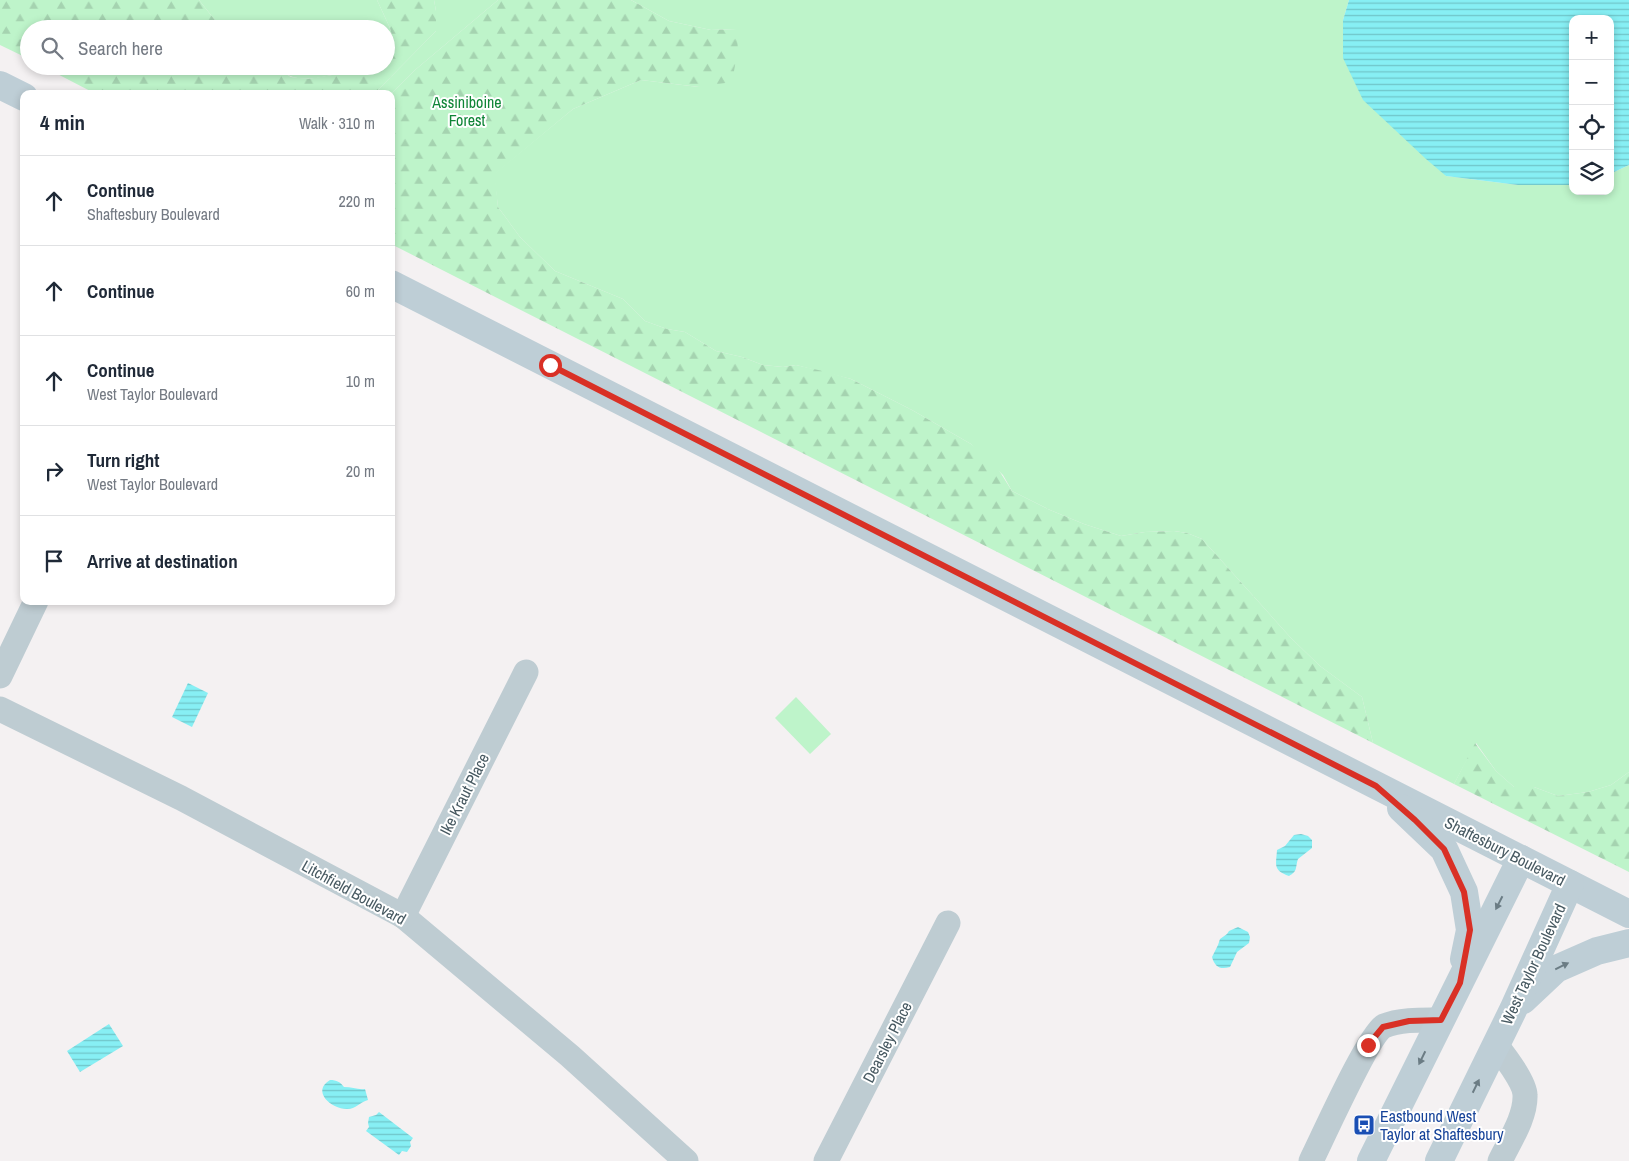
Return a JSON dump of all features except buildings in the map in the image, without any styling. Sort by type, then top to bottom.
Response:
[{"type":"street","points":[[0,85],[20,95]]},
{"type":"street","name":"Shaftesbury Boulevard","points":[[395,286],[1629,914]]},
{"type":"street","points":[[0,676],[34,605]]},
{"type":"street","name":"Ike Kraut Place","points":[[403,916],[526,672]]},
{"type":"street","name":"Litchfield Boulevard","points":[[0,709],[181,798],[403,916],[570,1056],[686,1161]]},
{"type":"street","points":[[1376,786],[1415,820],[1444,849],[1464,892],[1470,930],[1460,983]]},
{"type":"street","points":[[1371,1161],[1521,859]]},
{"type":"street","name":"West Taylor Boulevard","points":[[1439,1161],[1496,1045],[1570,884]]},
{"type":"street","name":"Dearsley Place","points":[[826,1161],[948,923]]},
{"type":"street","points":[[1512,1010],[1556,969],[1597,951],[1629,943]]},
{"type":"street","points":[[1311,1161],[1368,1045],[1383,1027],[1409,1021],[1441,1020]]},
{"type":"street","name":"West Taylor Boulevard","points":[[1496,1045],[1510,1063],[1525,1094],[1521,1119],[1500,1161]]},
{"type":"green space","points":[[0,0],[199,0],[215,20],[20,20],[20,55],[0,45]]},
{"type":"green space","points":[[199,0],[377,0],[386,20],[215,20]]},
{"type":"green space","name":"Assiniboine Forest","points":[[377,0],[434,0],[436,31],[395,73],[395,20],[386,20]]},
{"type":"green space","points":[[434,0],[498,0],[415,70],[395,90],[378,90],[393,75],[395,75],[395,73],[436,31]]},
{"type":"green space","name":"Assiniboine Forest","points":[[498,0],[631,0],[669,21],[711,30],[736,29],[738,49],[732,82],[699,87],[641,80],[573,109],[495,174],[498,207],[520,237],[555,271],[623,299],[645,321],[667,329],[685,332],[716,351],[742,357],[763,365],[783,367],[796,365],[851,379],[912,410],[971,444],[993,461],[1012,491],[1050,510],[1121,536],[1145,532],[1174,531],[1187,533],[1202,539],[1291,638],[1320,666],[1362,697],[1373,743],[395,246],[395,90],[415,70]]},
{"type":"green space","points":[[631,0],[1349,0],[1343,20],[1446,176],[1518,185],[1569,185],[1569,195],[1614,195],[1614,172],[1629,165],[1629,772],[1611,785],[1588,792],[1558,796],[1534,787],[1514,787],[1496,771],[1476,743],[1454,784],[1373,743],[1362,697],[1320,666],[1291,638],[1202,539],[1187,533],[1174,531],[1145,532],[1121,536],[1050,510],[1012,491],[1003,475],[971,444],[912,410],[851,379],[796,365],[783,367],[763,365],[742,357],[716,351],[685,332],[667,329],[645,321],[623,299],[555,271],[520,237],[498,207],[494,174],[573,109],[641,80],[699,87],[736,29],[711,30],[669,21]]},
{"type":"green space","name":"Assiniboine Forest","points":[[59,75],[288,75],[308,79],[332,75],[393,75],[378,90],[88,90]]},
{"type":"green space","points":[[288,75],[330,75],[309,79]]},
{"type":"green space","points":[[796,697],[831,734],[810,754],[775,718]]},
{"type":"green space","points":[[1475,743],[1496,771],[1514,787],[1534,787],[1558,796],[1588,792],[1611,785],[1629,772],[1629,872],[1454,784]]},
{"type":"water","points":[[1349,0],[1629,0],[1629,165],[1614,172],[1614,15],[1569,15],[1569,185],[1518,185],[1446,176],[1363,100],[1343,58],[1343,20]]},
{"type":"water","points":[[188,683],[208,693],[192,727],[172,717]]},
{"type":"water","points":[[1294,835],[1308,836],[1312,840],[1312,848],[1298,859],[1295,871],[1289,876],[1280,872],[1277,867],[1277,850],[1285,846]]},
{"type":"water","points":[[1238,927],[1248,932],[1250,937],[1249,943],[1237,952],[1230,967],[1218,967],[1212,957],[1220,939],[1229,931]]},
{"type":"water","points":[[109,1024],[123,1046],[80,1072],[67,1051]]},
{"type":"water","points":[[330,1080],[335,1080],[344,1087],[365,1089],[368,1100],[350,1109],[335,1106],[325,1099],[322,1089]]},
{"type":"water","points":[[379,1112],[413,1138],[407,1152],[402,1151],[399,1155],[366,1131],[369,1127],[369,1117]]},
{"type":"place","name":"Eastbound West Taylor at Shaftesbury","points":[[1364,1125]]},
{"type":"route","points":[[550,365],[1376,786],[1415,820],[1444,849],[1464,892],[1470,930],[1460,983],[1441,1020],[1409,1021],[1383,1027],[1368,1045]]}]
